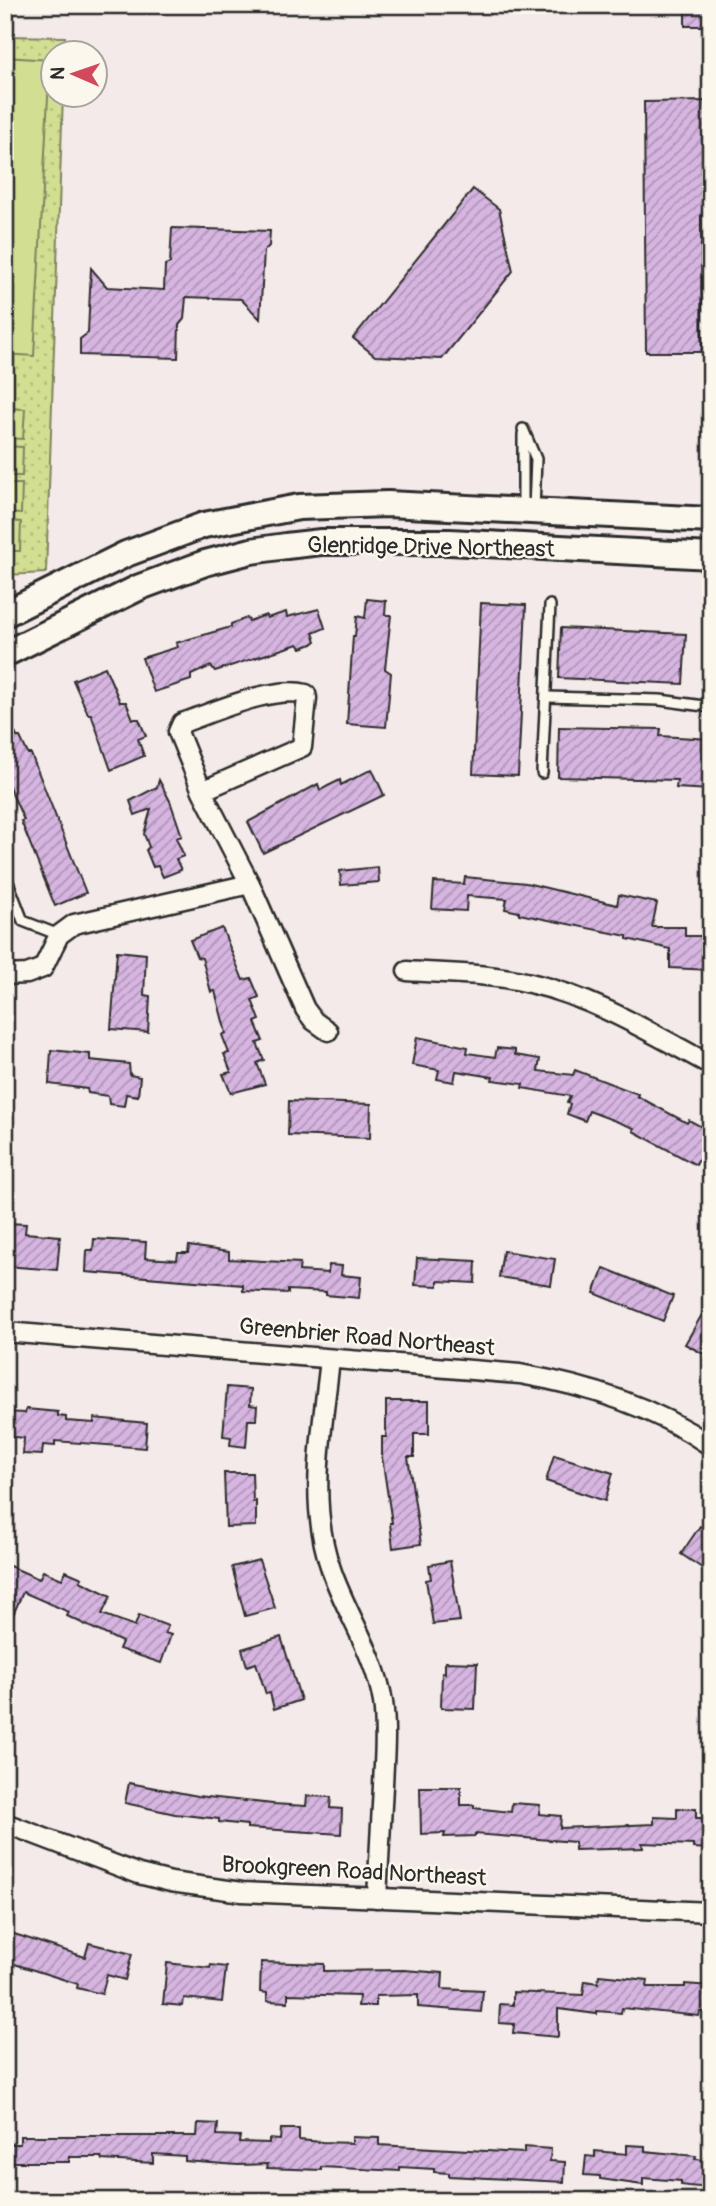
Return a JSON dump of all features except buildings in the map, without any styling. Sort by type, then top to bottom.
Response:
[{"type":"main road","name":"Glenridge Drive Northeast","points":[[5,614],[126,554],[204,525],[299,507],[388,504],[711,520]]},
{"type":"main road","name":"Glenridge Drive Northeast","points":[[5,653],[140,587],[228,557],[286,546],[321,542],[450,542],[711,556]]},
{"type":"street","points":[[202,791],[302,747],[306,694],[259,696],[182,723],[178,732],[202,791],[250,884],[305,1009],[314,1021],[328,1031]]},
{"type":"street","points":[[5,975],[27,975],[43,968],[59,935],[74,924],[250,884]]},
{"type":"street","points":[[407,971],[494,976],[566,993],[610,1011],[711,1065]]},
{"type":"street","name":"Greenbrier Road Northeast","points":[[5,1332],[520,1374],[565,1382],[609,1395],[651,1412],[711,1446]]},
{"type":"street","points":[[330,1359],[319,1475],[319,1515],[331,1570],[370,1654],[383,1701],[385,1739],[377,1898]]},
{"type":"street","name":"Brookgreen Road Northeast","points":[[5,1824],[139,1874],[171,1882],[242,1892],[711,1912]]},
{"type":"lane","points":[[523,429],[536,459],[528,511],[523,429]]},
{"type":"lane","points":[[542,773],[550,605]]},
{"type":"lane","points":[[547,697],[660,700],[711,707]]},
{"type":"lane","points":[[5,874],[23,921],[59,935]]},
{"type":"green space","points":[[5,36],[65,37],[38,38],[38,108],[63,108],[46,573],[5,575]]},
{"type":"green space","points":[[5,57],[38,59],[38,108],[47,108],[34,356],[5,354]]},
{"type":"green space","points":[[5,408],[25,409],[23,439],[5,438]]},
{"type":"green space","points":[[5,446],[23,447],[22,476],[5,476]]},
{"type":"green space","points":[[5,484],[22,484],[21,514],[5,513]]},
{"type":"green space","points":[[5,521],[21,522],[20,551],[5,551]]}]
